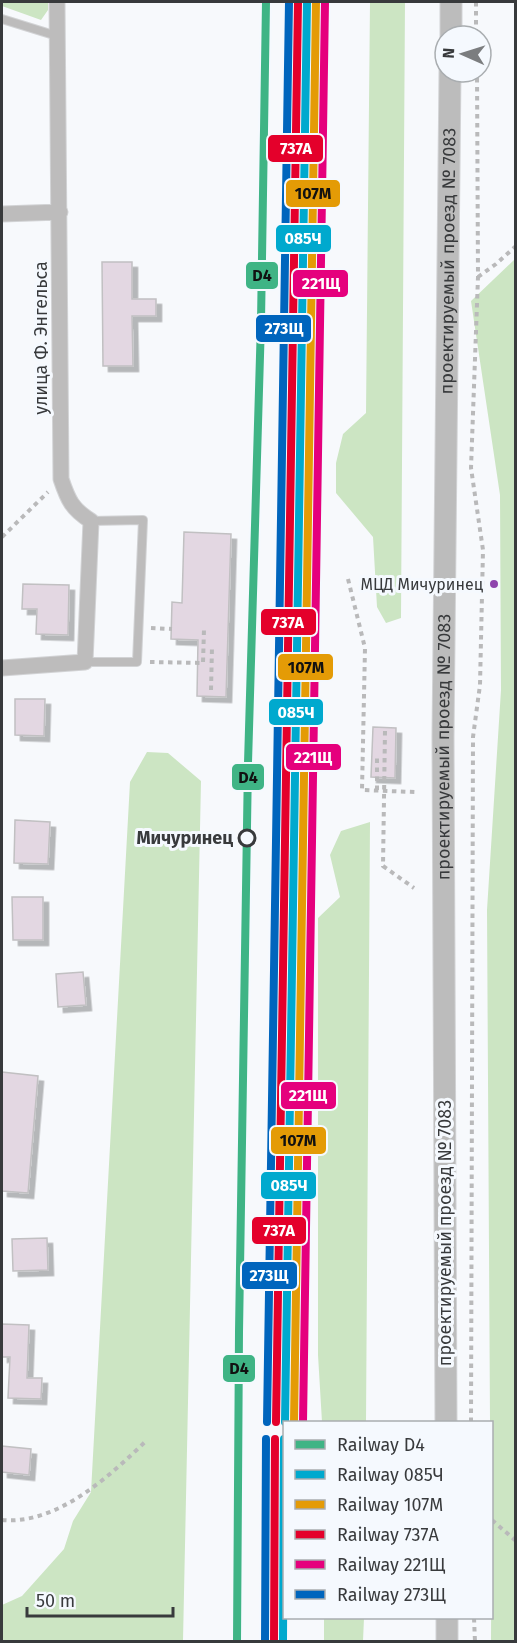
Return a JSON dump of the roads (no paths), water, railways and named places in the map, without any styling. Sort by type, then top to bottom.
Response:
[{"type":"main road","points":[[451,2],[451,24]]},
{"type":"main road","name":"проектируемый проезд № 7083","points":[[446,1421],[443,737],[450,84]]},
{"type":"main road","points":[[447,1619],[447,1641]]},
{"type":"street","name":"улица Ф. Энгельса","points":[[57,2],[61,479],[67,498],[78,513],[91,521]]},
{"type":"street","points":[[2,214],[60,212]]},
{"type":"street","points":[[2,668],[85,662],[91,521]]},
{"type":"lane","points":[[2,19],[57,36]]},
{"type":"lane","points":[[85,662],[137,662],[142,520],[91,521]]},
{"type":"rail line","name":"D4","points":[[237,1642],[239,1332],[248,763],[261,322],[266,2]]},
{"type":"rail line","name":"273Щ","points":[[267,1422],[289,2]]},
{"type":"rail line","name":"737А","points":[[276,1422],[298,2]]},
{"type":"rail line","name":"085Ч","points":[[285,1421],[307,2]]},
{"type":"rail line","name":"107М","points":[[294,1421],[316,2]]},
{"type":"rail line","name":"221Щ","points":[[303,1421],[325,2]]},
{"type":"rail line","name":"273Щ","points":[[265,1642],[266,1439]]},
{"type":"rail line","name":"737А","points":[[274,1642],[275,1439]]},
{"type":"rail line","name":"085Ч","points":[[283,1619],[283,1642]]},
{"type":"place","name":"МЦД Мичуринец","points":[[494,584]]},
{"type":"place","name":"Мичуринец","points":[[247,838]]}]
